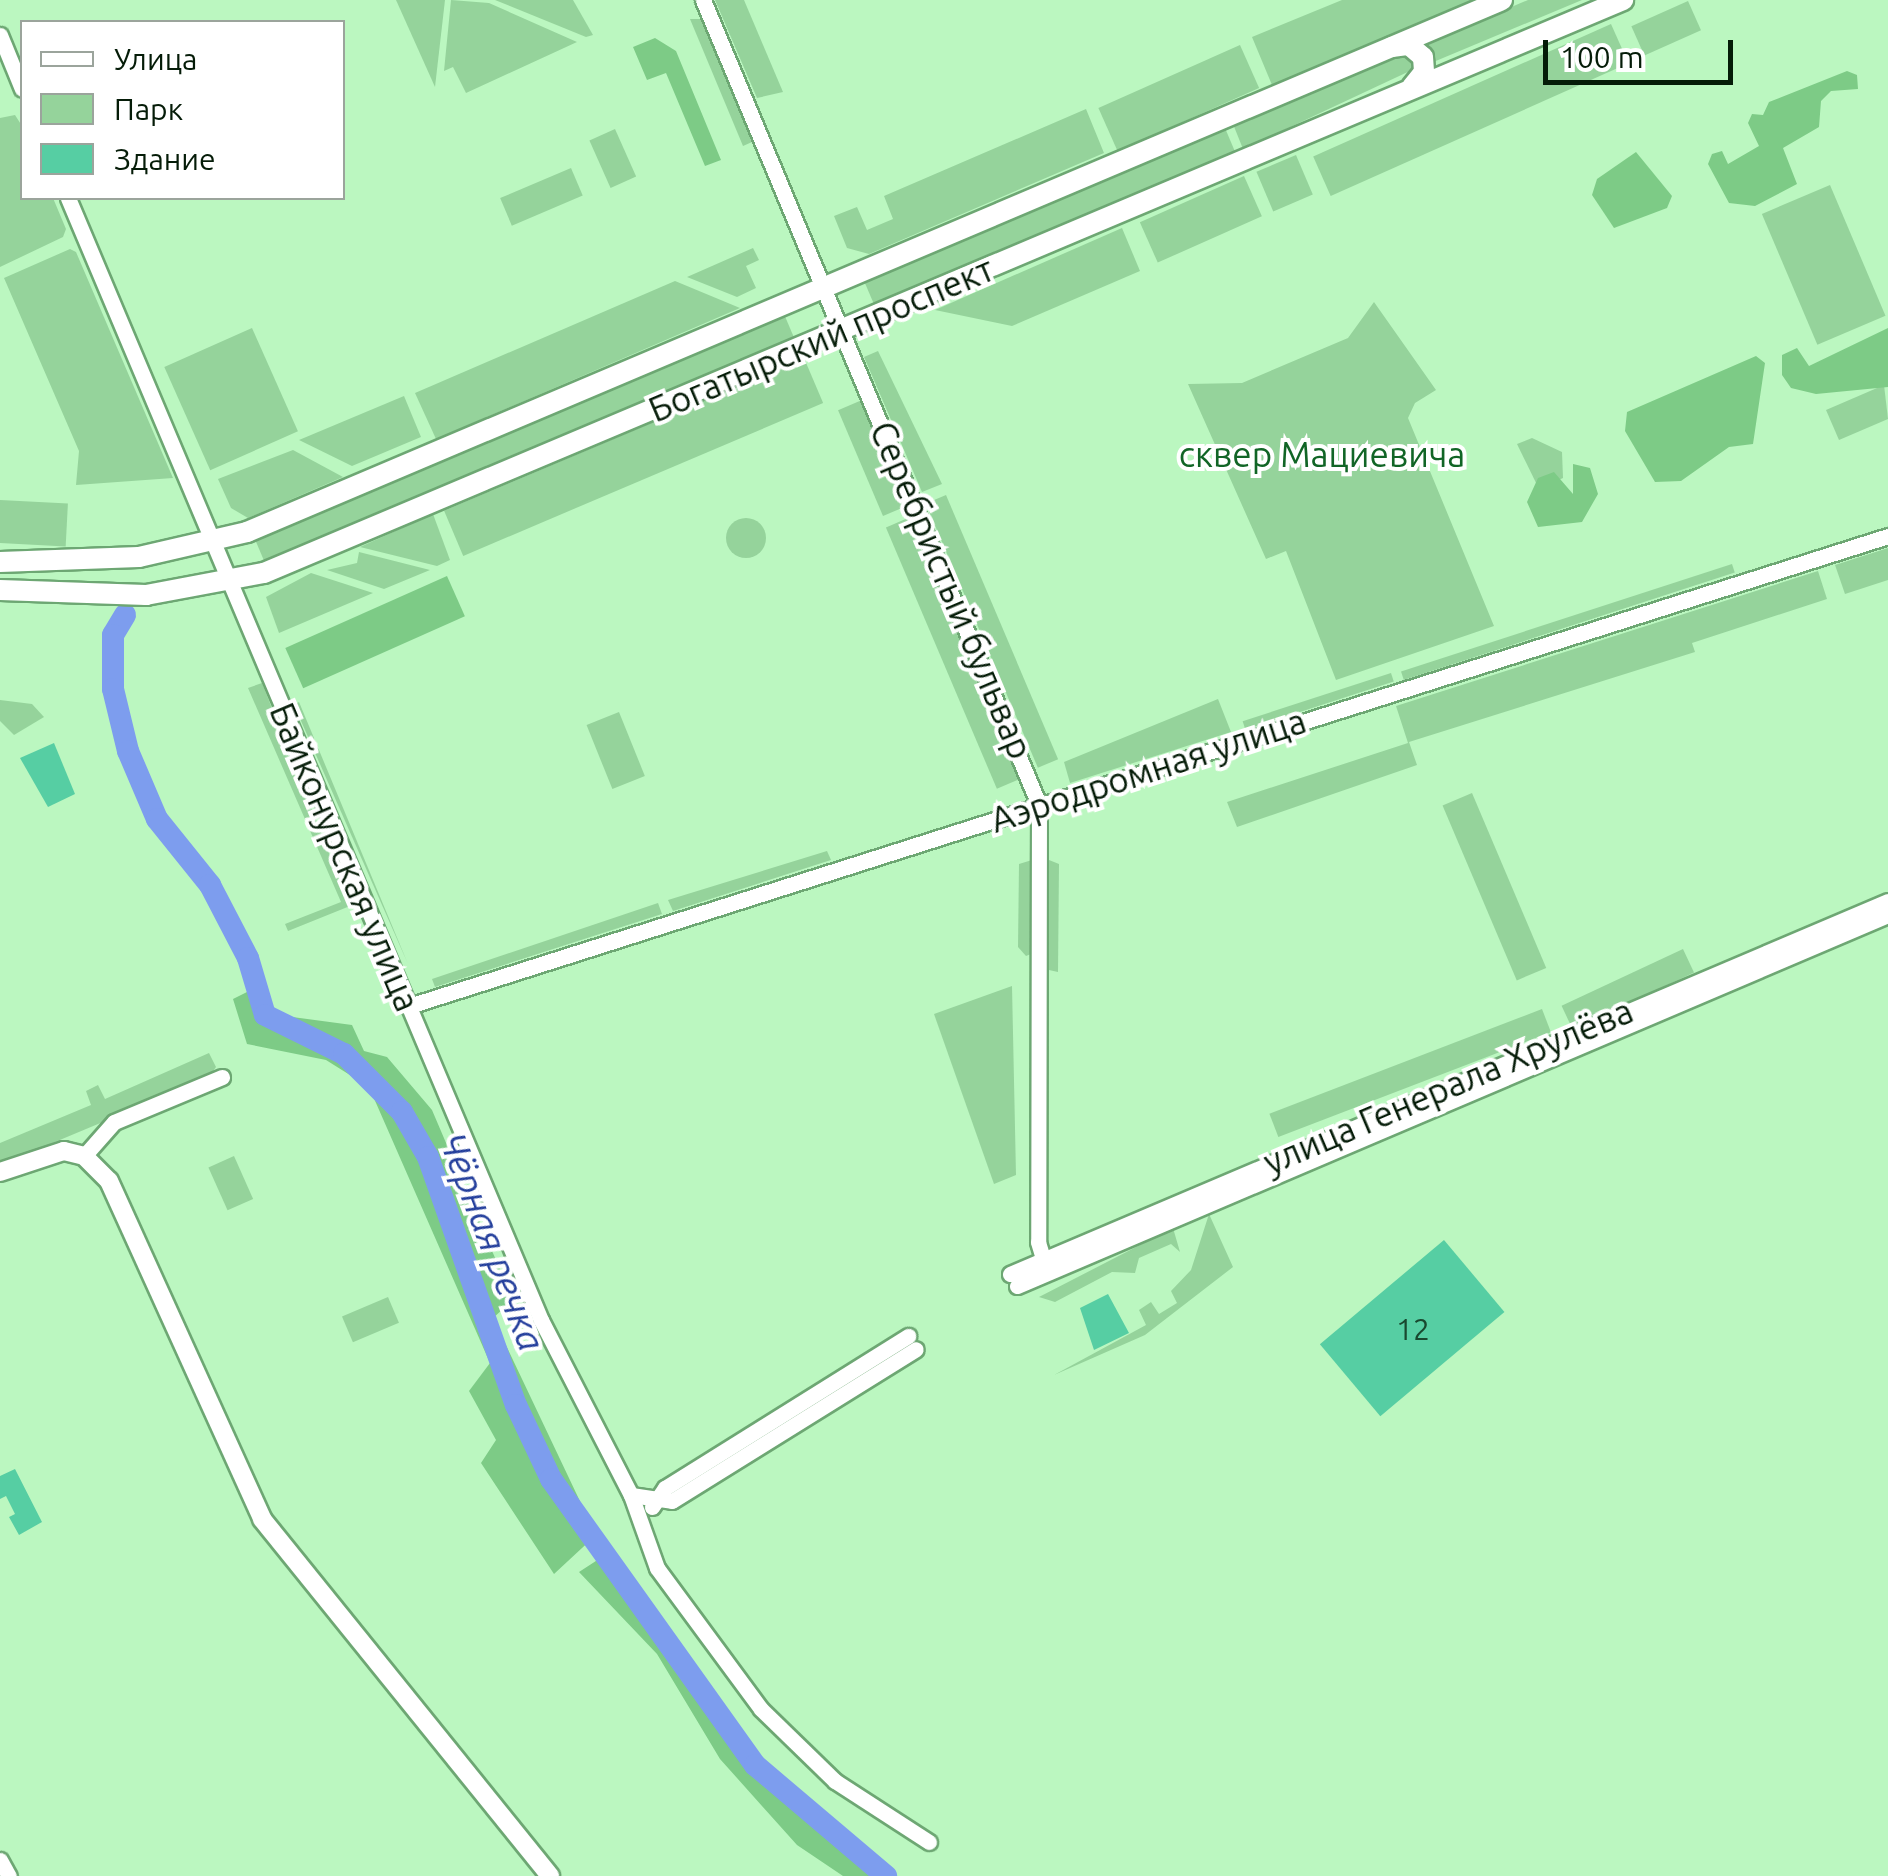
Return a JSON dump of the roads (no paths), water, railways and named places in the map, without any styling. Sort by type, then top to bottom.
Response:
[{"type":"main road","name":"Богатырский проспект","points":[[0,562],[96,562],[213,541],[1502,0]]},
{"type":"main road","name":"Богатырский проспект","points":[[0,590],[146,594],[232,584],[1623,0]]},
{"type":"main road","points":[[1387,48],[1409,46],[1423,57],[1424,72],[1406,91]]},
{"type":"street","name":"Серебристый бульвар","points":[[703,0],[1039,805],[1044,1264]]},
{"type":"street","points":[[0,36],[20,84]]},
{"type":"street","name":"Байконурская улица","points":[[69,200],[572,1389],[644,1504],[642,1538],[656,1568],[761,1709],[835,1781],[929,1842]]},
{"type":"street","name":"Аэродромная улица","points":[[409,1006],[1888,536]]},
{"type":"street","name":"улица Генерала Хрулёва","points":[[1014,1280],[1888,901]]},
{"type":"street","name":"улица Генерала Хрулёва","points":[[1044,1264],[1888,915]]},
{"type":"street","points":[[84,1156],[114,1122],[222,1077]]},
{"type":"street","points":[[0,1172],[44,1153],[84,1156],[120,1199],[262,1519],[550,1876]]},
{"type":"street","points":[[644,1504],[912,1342]]},
{"type":"street","points":[[0,1860],[10,1876]]},
{"type":"waterway","name":"Чёрная речка","points":[[125,615],[113,635],[113,689],[128,751],[157,819],[210,885],[248,958],[265,1015],[344,1054],[402,1112],[428,1157],[516,1405],[551,1479],[755,1765],[886,1876]]},
{"type":"park label","name":"сквер Мациевича","points":[[1322,454]]}]
